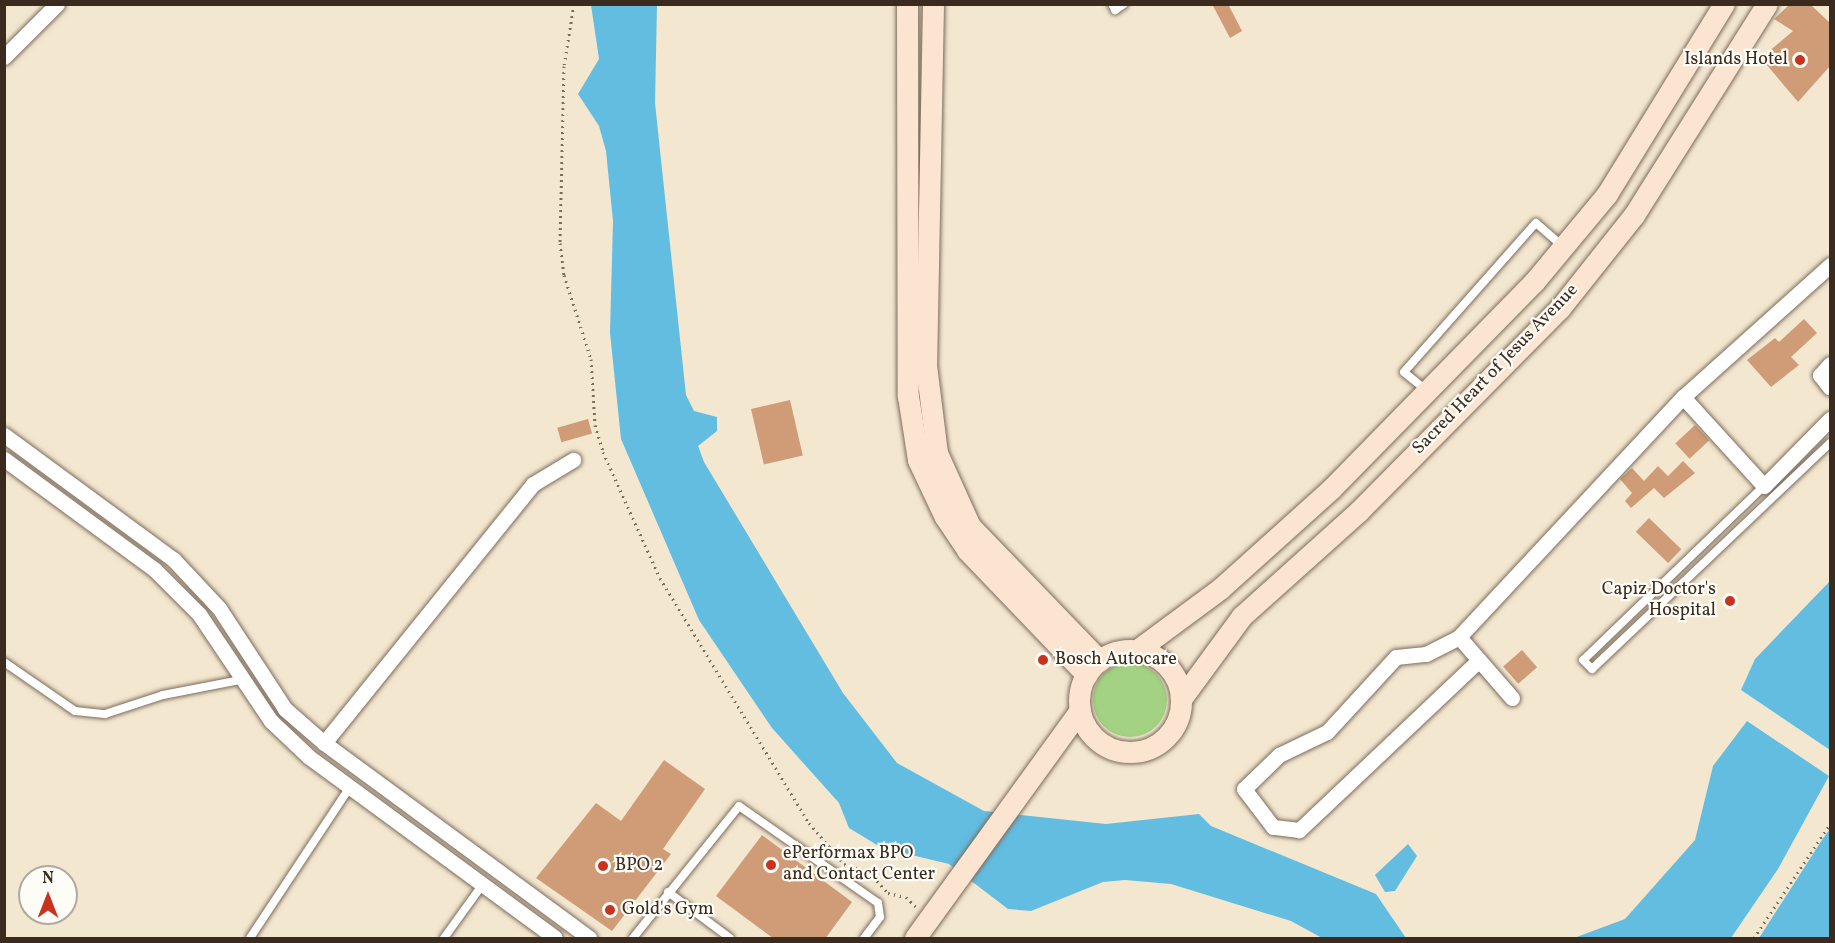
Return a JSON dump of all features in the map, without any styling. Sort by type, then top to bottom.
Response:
[{"type":"main road","points":[[907,4],[908,396],[918,460],[945,518],[968,550],[1093,668]]},
{"type":"main road","points":[[933,4],[926,365],[937,453],[970,526],[1093,668]]},
{"type":"main road","name":"Sacred Heart of Jesus Avenue","points":[[1136,651],[1221,588],[1314,505],[1563,247],[1607,194],[1724,4]]},
{"type":"main road","name":"Sacred Heart of Jesus Avenue","points":[[1181,699],[1242,616],[1359,511],[1560,308],[1634,215],[1767,4]]},
{"type":"main road","points":[[1669,96],[1697,113]]},
{"type":"main road","points":[[1080,710],[1096,739],[1110,748],[1135,752],[1166,738],[1179,716],[1181,699],[1167,667],[1136,651],[1093,668]]},
{"type":"main road","points":[[915,939],[927,917],[1080,710],[1093,668]]},
{"type":"street","points":[[4,57],[57,4]]},
{"type":"street","points":[[1479,660],[1299,830],[1273,827],[1244,789],[1279,755],[1327,732],[1396,657],[1426,654],[1459,637],[1683,398],[1830,265]]},
{"type":"street","points":[[1830,364],[1820,375],[1830,388]]},
{"type":"street","points":[[1683,398],[1764,486],[1830,419]]},
{"type":"street","points":[[4,435],[173,559],[219,608],[285,710],[324,743],[491,871],[589,939]]},
{"type":"street","points":[[4,459],[154,569],[199,614],[240,680],[286,735],[480,888],[555,939]]},
{"type":"street","points":[[324,743],[532,484],[573,460]]},
{"type":"street","points":[[1459,637],[1512,698]]},
{"type":"street","points":[[240,680],[257,670]]},
{"type":"street","points":[[480,888],[491,871]]},
{"type":"street","points":[[536,924],[547,911]]},
{"type":"lane","points":[[1112,4],[1115,10],[1124,4]]},
{"type":"lane","points":[[1426,391],[1404,372],[1536,223],[1563,247]]},
{"type":"lane","points":[[1764,486],[1583,660],[1592,669],[1830,443]]},
{"type":"lane","points":[[4,662],[75,711],[105,714],[163,695],[240,680]]},
{"type":"lane","points":[[250,939],[350,787]]},
{"type":"lane","points":[[633,939],[731,811],[747,807],[878,903],[880,917],[864,939]]},
{"type":"lane","points":[[444,939],[480,888]]},
{"type":"lane","points":[[668,892],[730,939]]},
{"type":"path","points":[[574,4],[564,66],[560,243],[564,275],[591,359],[595,425],[603,452],[660,578],[809,823],[844,864],[869,872],[888,893],[906,897],[927,917]]},
{"type":"path","points":[[1754,939],[1830,824]]},
{"type":"green space","points":[[1130,663],[1144,666],[1156,674],[1164,686],[1167,700],[1164,714],[1156,726],[1144,734],[1130,737],[1116,734],[1104,726],[1096,714],[1093,700],[1096,686],[1104,674],[1116,666]]},
{"type":"water","points":[[591,5],[657,5],[655,103],[686,395],[694,411],[717,417],[717,431],[698,446],[704,462],[843,693],[897,763],[984,811],[1106,824],[1199,814],[1211,826],[1376,894],[1406,938],[1322,938],[1291,921],[1171,884],[1125,880],[1103,882],[1031,911],[1008,909],[949,864],[882,848],[849,828],[839,803],[772,728],[699,620],[621,439],[610,333],[613,221],[606,151],[599,126],[578,94],[599,59]]},
{"type":"water","points":[[1830,581],[1830,750],[1741,690],[1755,659]]},
{"type":"water","points":[[1747,721],[1829,776],[1778,869],[1731,938],[1574,938],[1625,919],[1695,840],[1713,766]]},
{"type":"water","points":[[1830,829],[1830,938],[1759,938],[1822,840]]},
{"type":"water","points":[[1408,844],[1417,856],[1395,891],[1385,892],[1375,875]]},
{"type":"building","points":[[1212,4],[1228,4],[1242,31],[1230,38]]},
{"type":"building","points":[[1790,4],[1810,4],[1830,23],[1830,66],[1798,102],[1761,58],[1793,31],[1774,19]]},
{"type":"building","points":[[1804,319],[1817,333],[1791,357],[1799,365],[1771,387],[1747,360],[1775,338],[1779,342]]},
{"type":"building","points":[[790,400],[803,456],[764,465],[751,409]]},
{"type":"building","points":[[588,419],[592,433],[561,442],[557,428]]},
{"type":"building","points":[[1695,425],[1709,440],[1690,459],[1675,443]]},
{"type":"building","points":[[1683,461],[1695,473],[1664,498],[1654,488],[1631,508],[1625,501],[1632,493],[1620,479],[1632,468],[1644,481],[1658,466],[1668,476]]},
{"type":"building","points":[[1649,518],[1681,549],[1668,563],[1636,532]]},
{"type":"building","points":[[1522,650],[1537,667],[1518,684],[1503,666]]},
{"type":"building","name":"BPO 2","points":[[664,760],[705,789],[663,849],[671,854],[612,931],[536,878],[596,803],[621,821]]},
{"type":"building","name":"ePerformax BPO and Contact Center","points":[[762,835],[852,902],[825,939],[774,939],[716,896]]},
{"type":"place","name":"Islands Hotel","points":[[1800,60]]},
{"type":"place","name":"Capiz Doctor's Hospital","points":[[1730,601]]},
{"type":"place","name":"Bosch Autocare","points":[[1043,660]]},
{"type":"place","name":"ePerformax BPO and Contact Center","points":[[771,865]]},
{"type":"place","name":"BPO 2","points":[[603,866]]},
{"type":"place","name":"Gold's Gym","points":[[610,910]]}]
